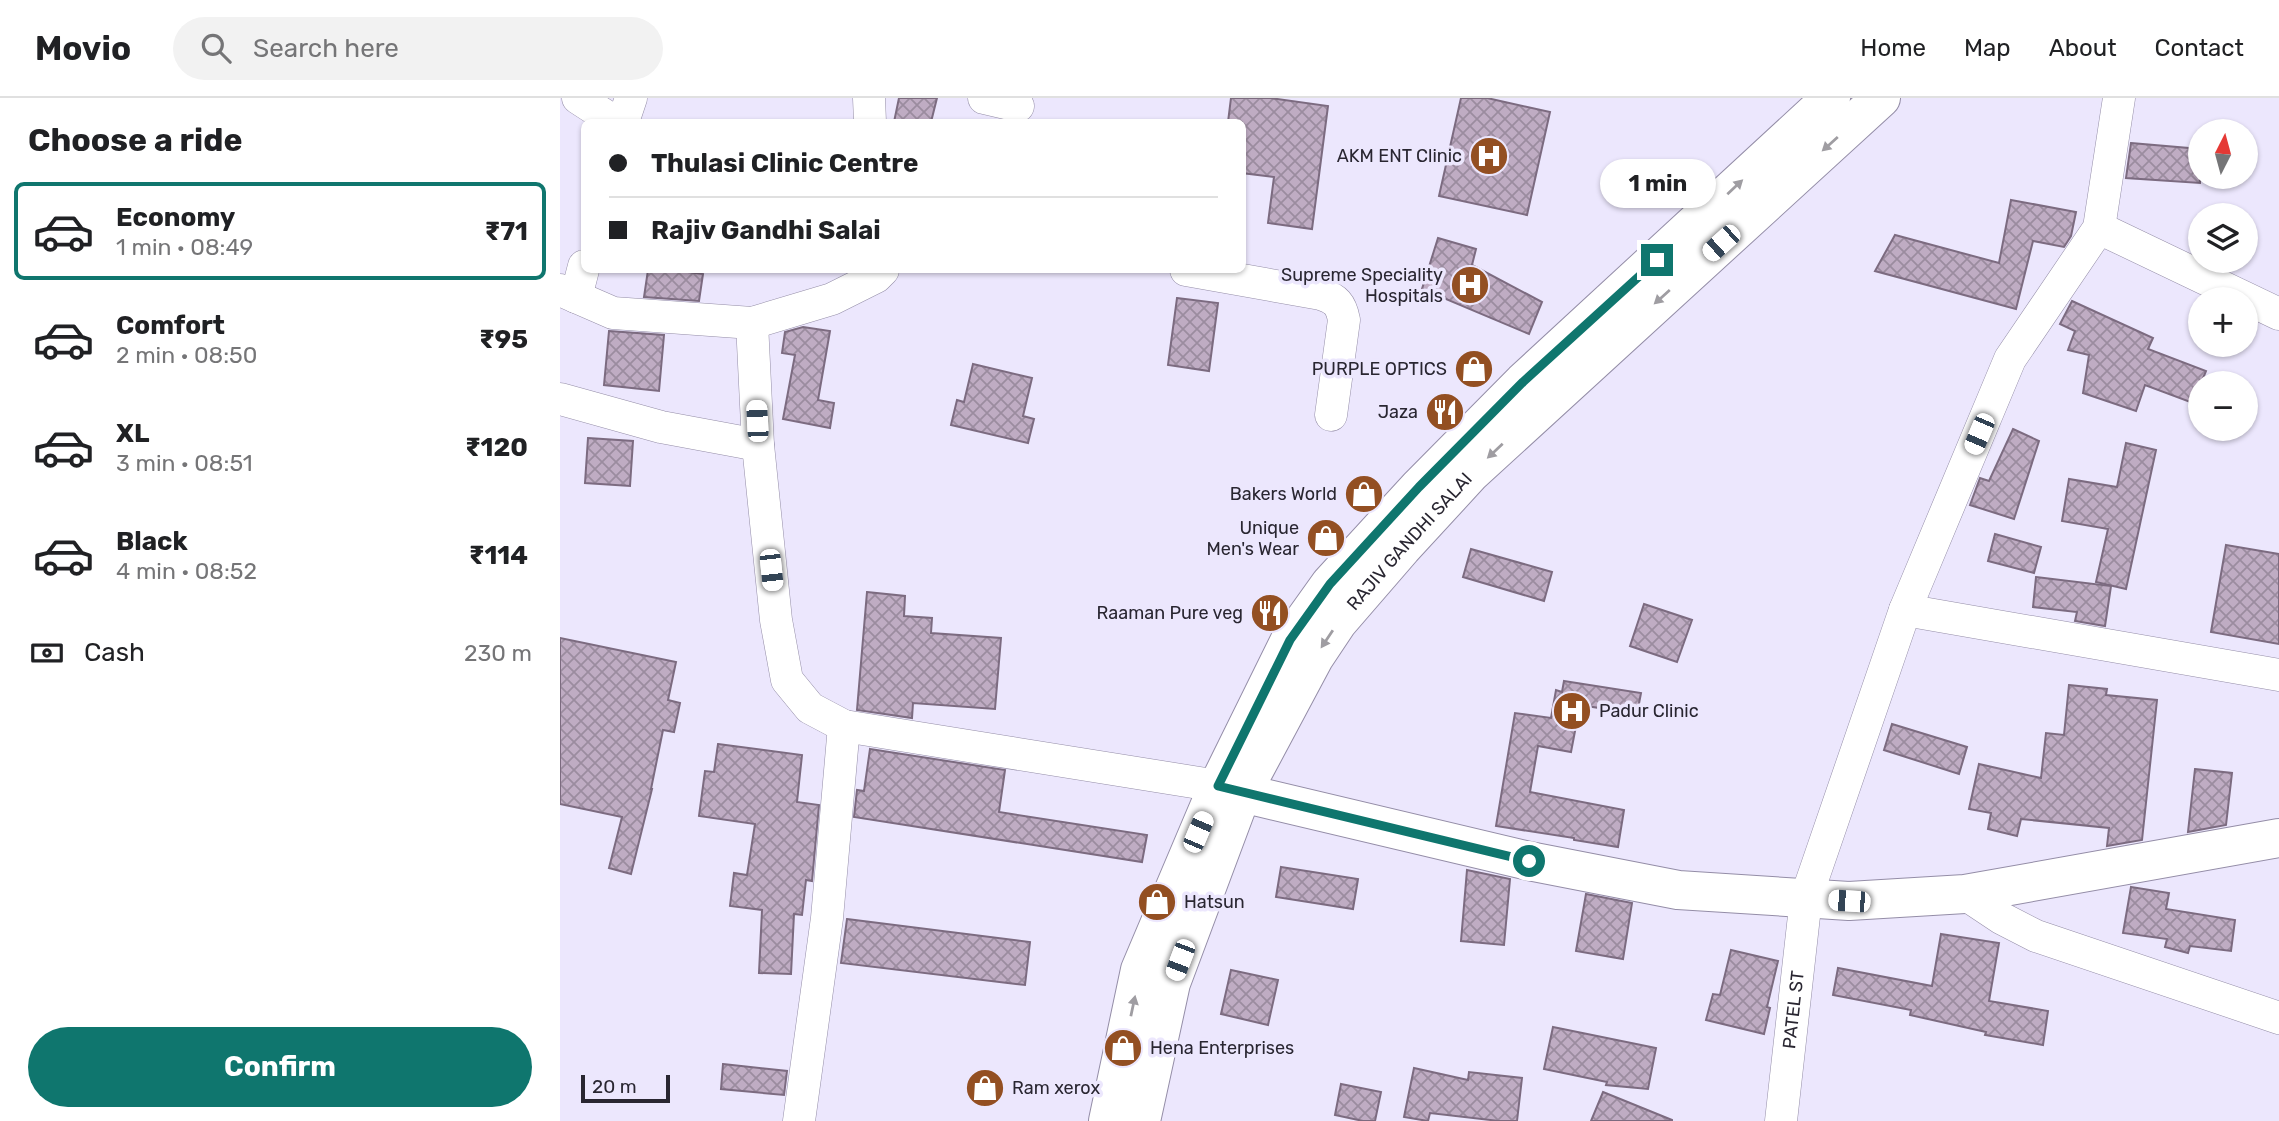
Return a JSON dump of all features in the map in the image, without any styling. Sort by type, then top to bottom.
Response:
[{"type":"main road","name":"RAJIV GANDHI SALAI","points":[[1108,1121],[1140,970],[1230,789],[1290,640],[1330,584],[1419,487],[1523,382],[1831,98]]},
{"type":"main road","name":"RAJIV GANDHI SALAI","points":[[1140,1121],[1171,983],[1230,789],[1338,622],[1471,473],[1881,98]]},
{"type":"main road","points":[[1230,789],[1529,861],[1678,890],[1849,901],[1965,894],[2279,838]]},
{"type":"street","points":[[578,98],[610,119]]},
{"type":"street","points":[[624,119],[631,98]]},
{"type":"street","points":[[869,98],[870,119]]},
{"type":"street","points":[[984,98],[1018,106]]},
{"type":"street","points":[[2119,98],[2099,228],[2279,314]]},
{"type":"street","name":"PATEL ST","points":[[1781,1121],[1806,898],[1905,610],[2011,359],[2099,228]]},
{"type":"street","points":[[581,271],[568,294],[613,313],[751,323],[832,299],[876,273]]},
{"type":"street","points":[[1203,273],[1321,294],[1342,307],[1344,320],[1331,415]]},
{"type":"street","points":[[751,323],[758,445],[776,620],[787,680],[810,708],[844,726],[1230,789]]},
{"type":"street","points":[[560,399],[661,427],[758,445]]},
{"type":"street","points":[[1905,610],[2279,675]]},
{"type":"street","points":[[799,1121],[827,918],[844,726]]},
{"type":"street","points":[[1965,894],[2001,918],[2036,936],[2279,1018]]},
{"type":"building","points":[[899,98],[937,98],[932,119],[895,119]]},
{"type":"building","points":[[1231,98],[1270,98],[1328,106],[1312,229],[1268,223],[1274,177],[1246,174],[1246,119],[1228,119]]},
{"type":"building","points":[[1461,98],[1487,98],[1550,112],[1527,215],[1439,196]]},
{"type":"building","points":[[2131,143],[2188,148],[2188,182],[2126,178]]},
{"type":"building","points":[[2011,200],[2076,212],[2071,236],[2064,247],[2033,241],[2016,309],[1875,271],[1895,235],[1999,263]]},
{"type":"building","points":[[1438,238],[1476,249],[1472,265],[1542,302],[1529,334],[1422,289]]},
{"type":"building","points":[[648,273],[703,274],[699,301],[644,297]]},
{"type":"building","points":[[1177,298],[1218,303],[1209,371],[1168,365]]},
{"type":"building","points":[[2072,301],[2153,338],[2148,349],[2206,371],[2188,371],[2188,401],[2145,385],[2136,411],[2083,393],[2089,355],[2068,350],[2075,331],[2060,324]]},
{"type":"building","points":[[803,327],[830,331],[818,400],[834,403],[830,428],[783,419],[795,355],[782,353],[785,332]]},
{"type":"building","points":[[609,331],[664,335],[659,391],[604,385]]},
{"type":"building","points":[[973,364],[1032,378],[1023,416],[1034,419],[1028,443],[951,425],[957,400],[964,402]]},
{"type":"building","points":[[2013,429],[2039,441],[2014,519],[1970,505],[1980,478],[1989,481]]},
{"type":"building","points":[[588,438],[633,441],[630,486],[585,483]]},
{"type":"building","points":[[2126,443],[2156,450],[2126,589],[2096,582],[2108,529],[2062,521],[2069,479],[2117,487]]},
{"type":"building","points":[[1995,534],[2041,547],[2034,573],[1988,561]]},
{"type":"building","points":[[2226,545],[2279,554],[2279,644],[2211,632]]},
{"type":"building","points":[[1471,549],[1552,572],[1544,601],[1463,577]]},
{"type":"building","points":[[2036,577],[2111,586],[2105,626],[2075,621],[2077,612],[2033,607]]},
{"type":"building","points":[[867,592],[905,596],[904,616],[932,618],[931,633],[1001,638],[995,709],[913,703],[912,718],[857,710]]},
{"type":"building","points":[[1644,604],[1692,620],[1677,662],[1630,646]]},
{"type":"building","points":[[560,638],[676,662],[668,700],[680,703],[674,732],[663,730],[631,874],[609,868],[622,817],[560,804]]},
{"type":"building","points":[[1564,681],[1641,693],[1637,714],[1580,705],[1571,752],[1538,746],[1530,792],[1624,810],[1618,847],[1496,826],[1515,713],[1551,718],[1556,690],[1562,692]]},
{"type":"building","points":[[2069,685],[2107,689],[2106,695],[2157,700],[2142,840],[2107,846],[2109,828],[2021,819],[2017,836],[1988,829],[1991,813],[1969,809],[1979,764],[2041,778],[2046,733],[2064,735]]},
{"type":"building","points":[[1892,724],[1967,747],[1959,774],[1884,750]]},
{"type":"building","points":[[718,744],[802,755],[797,802],[819,805],[812,881],[806,880],[802,915],[794,914],[791,974],[759,973],[762,910],[730,906],[734,873],[747,875],[755,824],[699,816],[705,771],[714,772]]},
{"type":"building","points":[[870,749],[1005,770],[999,812],[1147,835],[1142,862],[854,817],[857,790],[864,791]]},
{"type":"building","points":[[2195,769],[2232,773],[2226,825],[2188,832]]},
{"type":"building","points":[[1281,867],[1358,879],[1353,909],[1276,897]]},
{"type":"building","points":[[1467,870],[1510,879],[1504,945],[1461,941]]},
{"type":"building","points":[[2131,887],[2169,893],[2166,909],[2235,920],[2231,951],[2190,946],[2188,953],[2165,947],[2167,939],[2123,933]]},
{"type":"building","points":[[1586,894],[1632,903],[1623,959],[1576,951]]},
{"type":"building","points":[[847,919],[1030,942],[1025,985],[841,963]]},
{"type":"building","points":[[1941,934],[1999,943],[1989,1001],[2048,1011],[2043,1045],[1985,1035],[1986,1032],[1910,1015],[1911,1010],[1833,995],[1838,968],[1932,986]]},
{"type":"building","points":[[1731,950],[1778,961],[1767,1007],[1770,1008],[1764,1034],[1706,1020],[1713,994],[1720,995]]},
{"type":"building","points":[[1231,970],[1278,980],[1268,1025],[1221,1014]]},
{"type":"building","points":[[1553,1027],[1656,1048],[1648,1089],[1606,1085],[1607,1082],[1544,1069]]},
{"type":"building","points":[[723,1064],[787,1071],[784,1095],[721,1089]]},
{"type":"building","points":[[1414,1068],[1468,1080],[1469,1072],[1522,1078],[1517,1121],[1430,1113],[1428,1121],[1404,1117]]},
{"type":"building","points":[[1341,1084],[1381,1092],[1375,1121],[1335,1115]]},
{"type":"building","points":[[1603,1092],[1672,1120],[1672,1121],[1591,1121]]},
{"type":"place","name":"AKM ENT Clinic","points":[[1489,156]]},
{"type":"place","name":"Supreme Speciality Hospitals","points":[[1470,285]]},
{"type":"place","name":"PURPLE OPTICS","points":[[1474,369]]},
{"type":"place","name":"Jaza","points":[[1445,412]]},
{"type":"place","name":"Bakers World","points":[[1364,494]]},
{"type":"place","name":"Unique Men's Wear","points":[[1326,538]]},
{"type":"place","name":"Raaman Pure veg","points":[[1270,613]]},
{"type":"place","name":"Padur Clinic","points":[[1572,711]]},
{"type":"place","name":"Hatsun","points":[[1157,902]]},
{"type":"place","name":"Hena Enterprises","points":[[1123,1048]]},
{"type":"place","name":"Ram xerox","points":[[985,1088]]},
{"type":"route","points":[[1529,861],[1218,786],[1290,640],[1330,584],[1419,487],[1523,382],[1657,260]]}]
